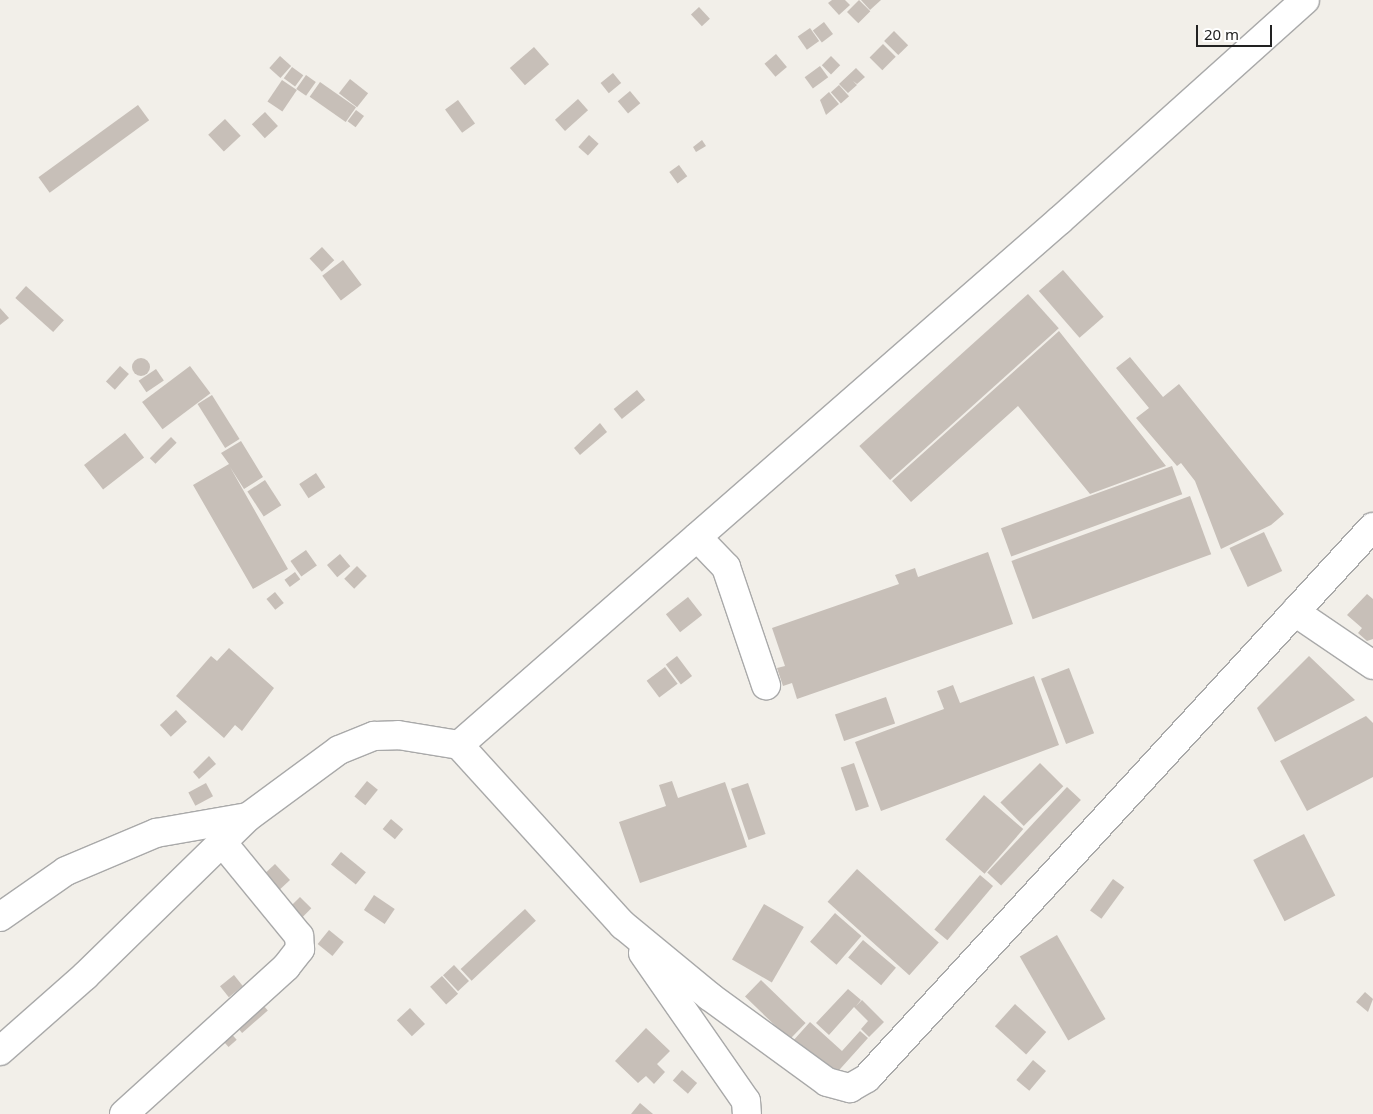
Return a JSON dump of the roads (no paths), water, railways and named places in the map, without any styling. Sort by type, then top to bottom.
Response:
[{"type":"street","points":[[459,745],[1060,220],[1305,0]]},
{"type":"street","points":[[623,925],[710,996],[827,1082],[850,1088],[867,1078],[1373,527]]},
{"type":"street","points":[[697,537],[726,567],[766,685]]},
{"type":"street","points":[[1295,612],[1373,665]]},
{"type":"street","points":[[0,1051],[85,976],[248,818],[338,750],[374,736],[459,745],[623,925],[746,1101],[747,1114]]},
{"type":"street","points":[[0,917],[66,871],[156,833],[248,818]]},
{"type":"street","points":[[124,1114],[286,967],[300,950],[299,936],[222,842]]}]
